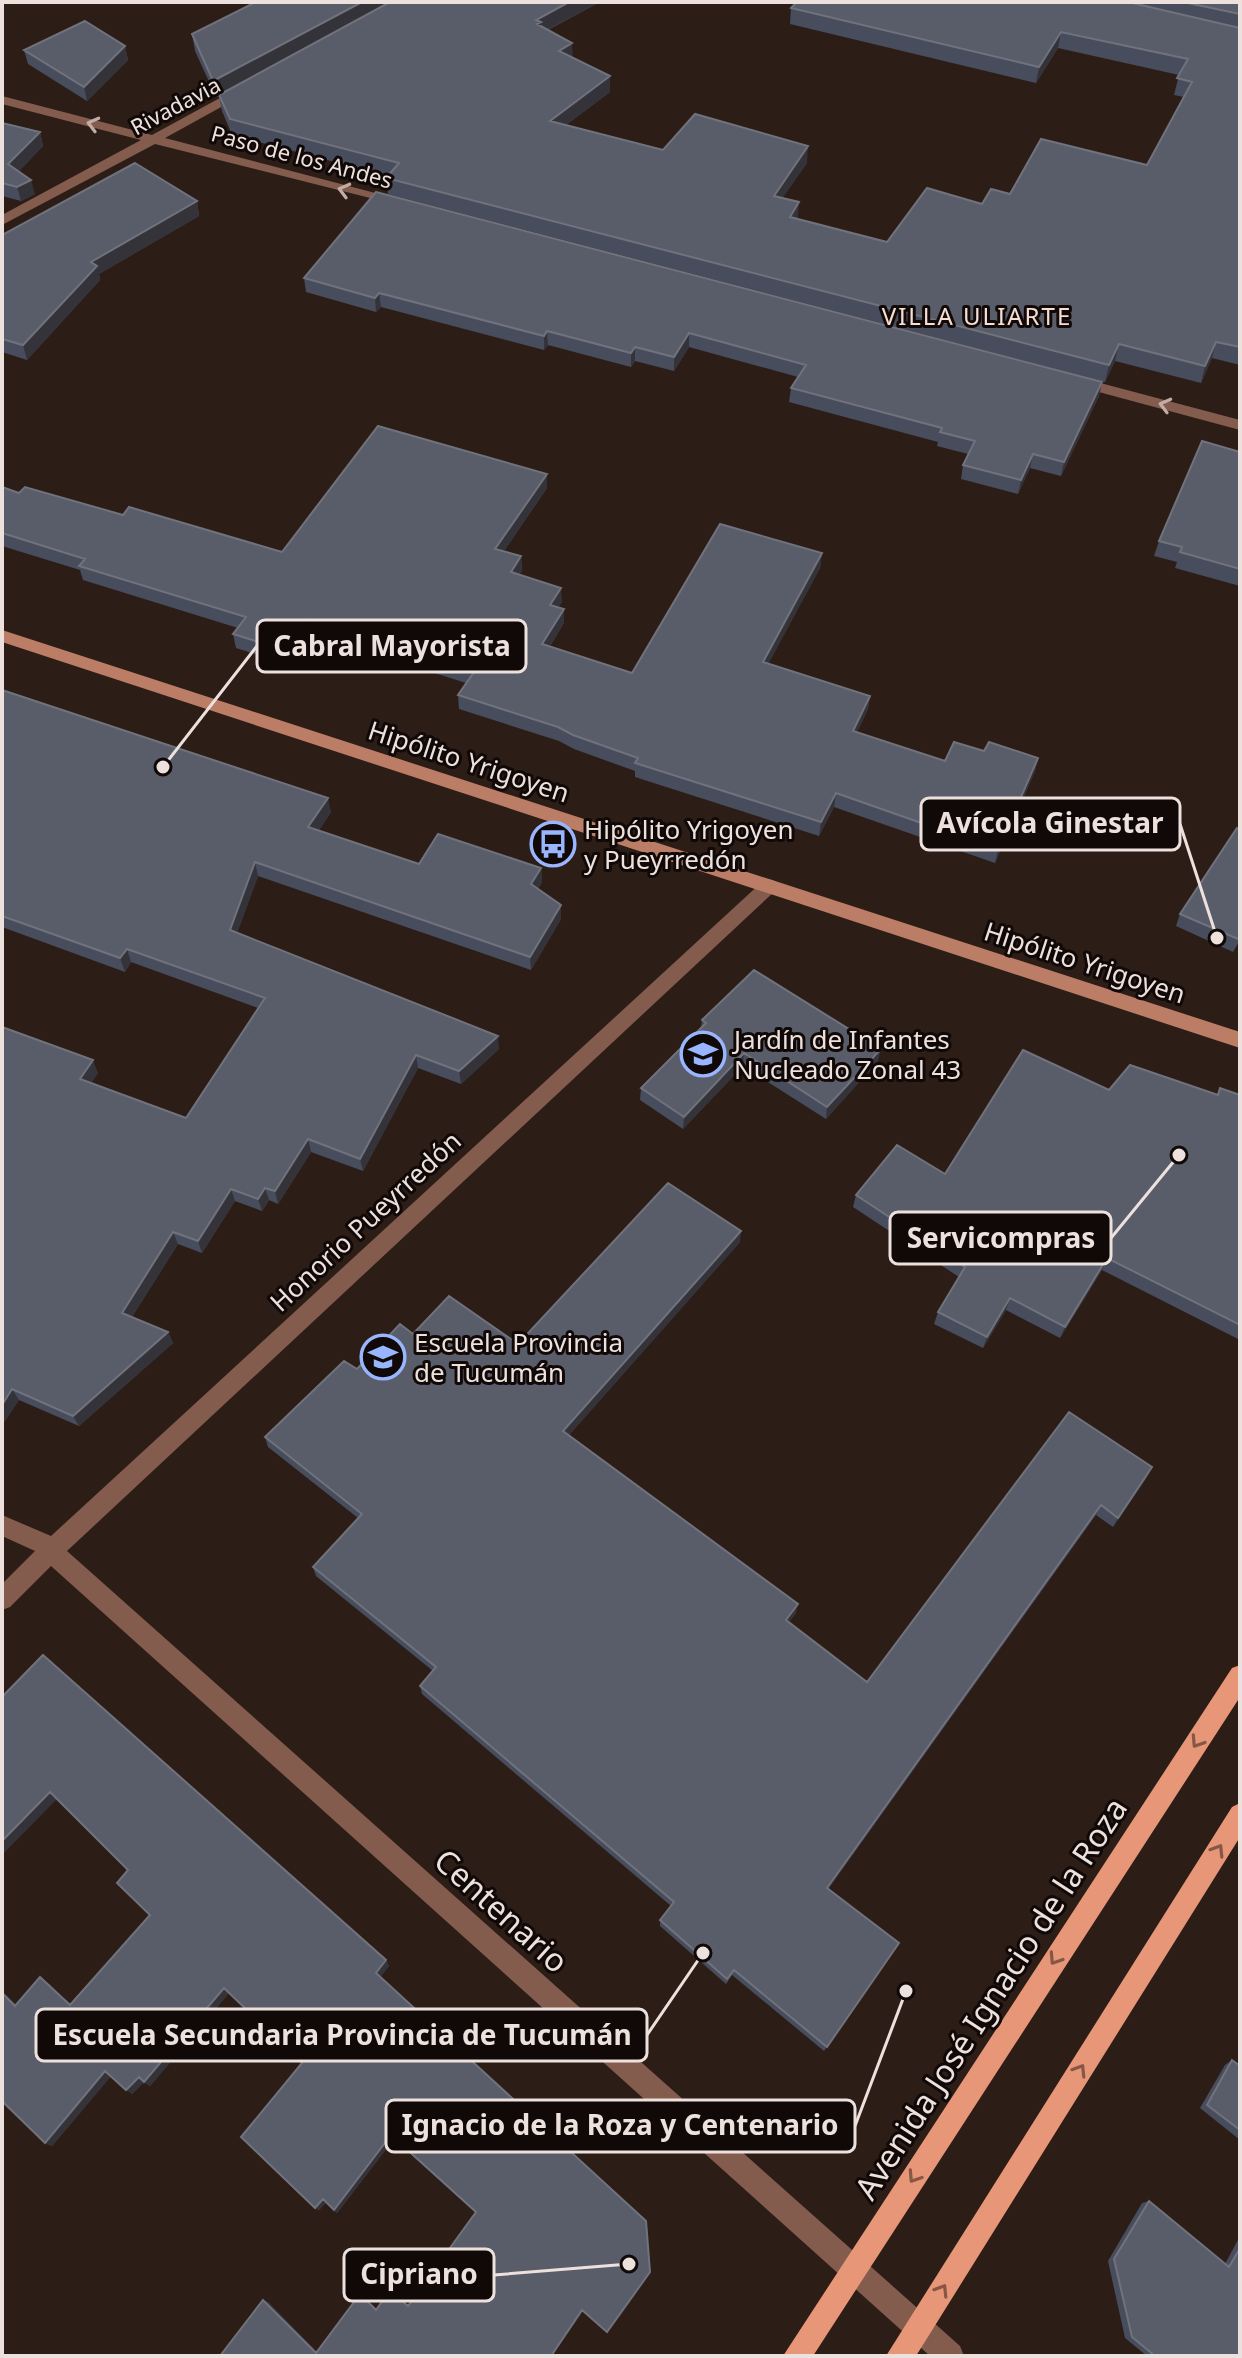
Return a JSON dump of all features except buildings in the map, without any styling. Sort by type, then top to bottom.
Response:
[{"type":"main road","name":"Hipólito Yrigoyen","points":[[2,636],[1240,1040]]},
{"type":"main road","name":"Avenida José Ignacio de la Roza","points":[[797,2356],[1240,1676]]},
{"type":"main road","points":[[900,2356],[1240,1815]]},
{"type":"street","name":"Rivadavia","points":[[2,221],[261,82]]},
{"type":"street","name":"Paso de los Andes","points":[[2,100],[413,208]]},
{"type":"street","points":[[1056,376],[1240,425]]},
{"type":"street","name":"Honorio Pueyrredón","points":[[2,1599],[769,886]]},
{"type":"street","name":"Centenario","points":[[2,1525],[41,1542],[950,2356]]},
{"type":"place","name":"Cabral Mayorista","points":[[163,767]]},
{"type":"place","name":"Hipólito Yrigoyen y Pueyrredón","points":[[553,844]]},
{"type":"place","name":"Avícola Ginestar","points":[[1217,938]]},
{"type":"place","name":"Jardín de Infantes Nucleado Zonal 43","points":[[703,1054]]},
{"type":"place","name":"Servicompras","points":[[1179,1155]]},
{"type":"place","name":"Escuela Provincia de Tucumán","points":[[383,1357]]},
{"type":"place","name":"Escuela Secundaria Provincia de Tucumán","points":[[703,1953]]},
{"type":"place","name":"Ignacio de la Roza y Centenario","points":[[906,1991]]},
{"type":"place","name":"Cipriano","points":[[629,2264]]},
{"type":"district","name":"VILLA ULIARTE","points":[[977,315]]}]
